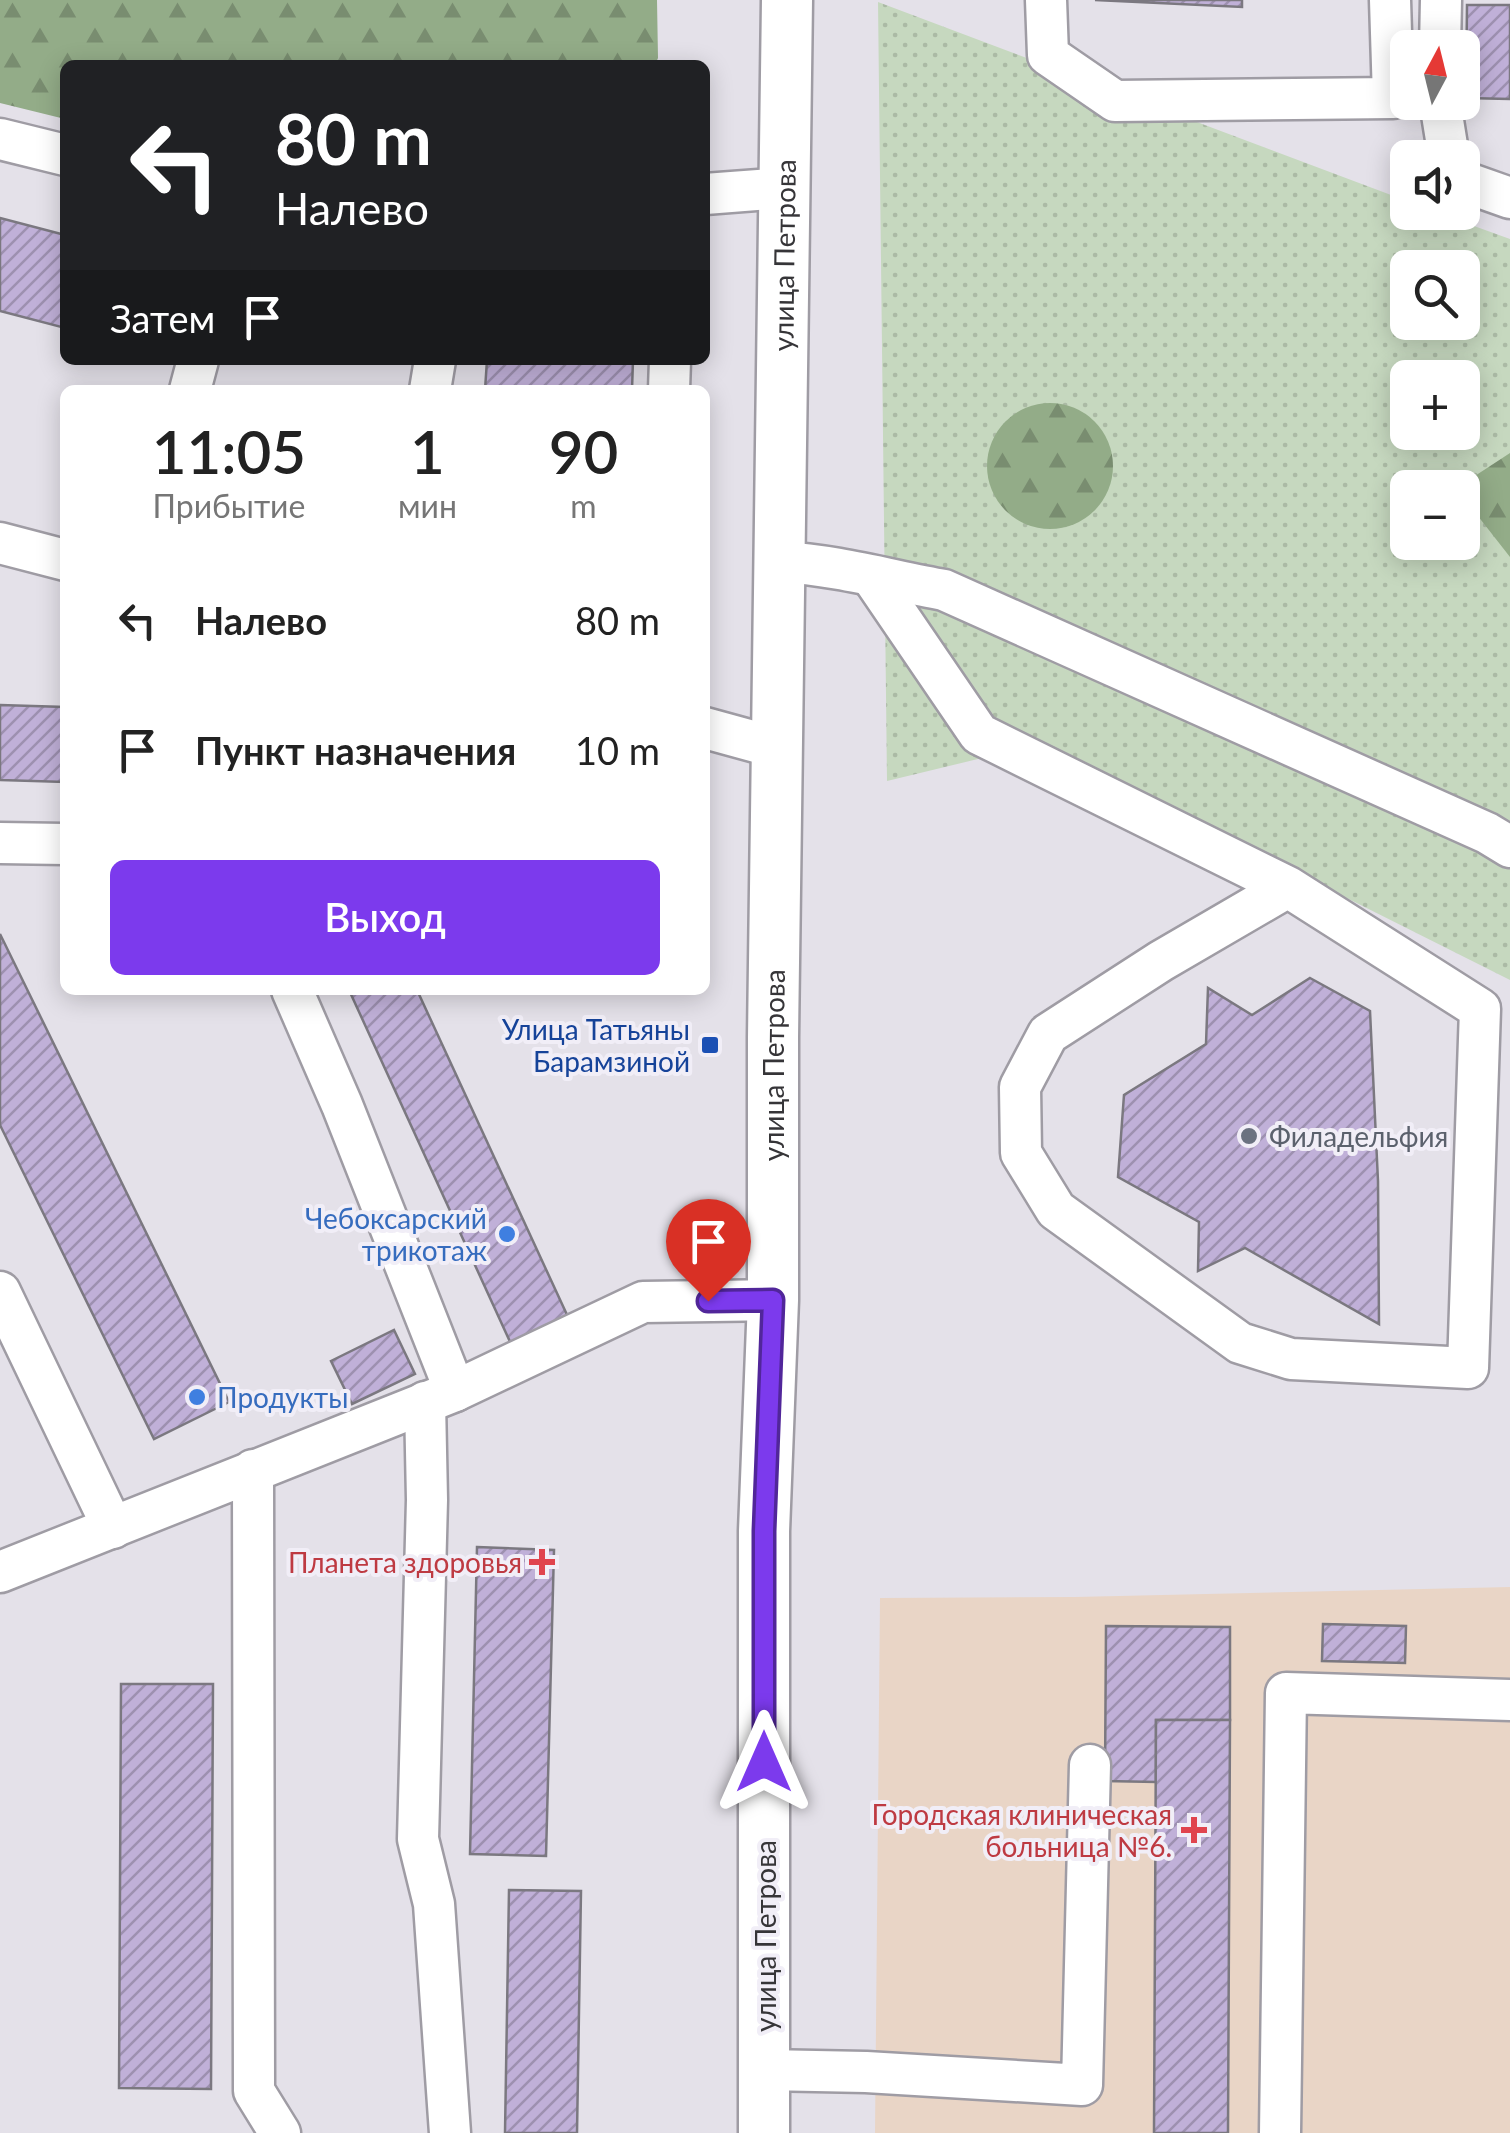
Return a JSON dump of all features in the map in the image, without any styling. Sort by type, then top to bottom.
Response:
[{"type":"main road","name":"улица Петрова","points":[[764,2133],[764,1531],[773,1300],[786,0]]},
{"type":"street","points":[[1046,0],[1048,55],[1114,100],[1150,101],[1393,98],[1390,0]]},
{"type":"street","points":[[1440,30],[1441,0]]},
{"type":"street","points":[[0,139],[60,154]]},
{"type":"street","points":[[1480,187],[1510,198]]},
{"type":"street","points":[[710,194],[784,188]]},
{"type":"street","points":[[0,543],[60,559]]},
{"type":"street","points":[[780,562],[828,565],[944,590],[1469,825],[1510,847]]},
{"type":"street","points":[[872,577],[980,734],[1288,887],[1480,1009],[1468,1368],[1291,1360],[1240,1343],[1056,1210],[1021,1153],[1020,1087],[1048,1034],[1161,961],[1288,887]]},
{"type":"street","points":[[710,729],[778,748]]},
{"type":"street","points":[[0,844],[60,844]]},
{"type":"street","points":[[294,995],[342,1104],[440,1396],[427,1500],[418,1839],[434,1904],[450,2133]]},
{"type":"street","points":[[0,1292],[113,1528]]},
{"type":"street","points":[[0,1572],[440,1396],[643,1302],[773,1300]]},
{"type":"street","points":[[252,1470],[254,2090],[280,2133]]},
{"type":"street","points":[[1280,2133],[1286,1694],[1510,1700]]},
{"type":"street","points":[[765,2070],[1082,2085],[1090,1765]]},
{"type":"shaded area","name":"Городская клиническая больница №6.","points":[[1510,1587],[1510,2133],[875,2133],[880,1598]]},
{"type":"green space","points":[[0,0],[657,0],[657,60],[60,60],[60,118],[0,103]]},
{"type":"green space","points":[[878,2],[1390,195],[1390,230],[1480,228],[1510,239],[1510,980],[1040,744],[887,781]]},
{"type":"green space","points":[[1050,403],[1074,407],[1095,421],[1109,442],[1113,466],[1109,490],[1095,511],[1074,525],[1050,529],[1026,525],[1005,511],[991,490],[987,466],[991,442],[1005,421],[1026,407]]},
{"type":"green space","points":[[1510,453],[1510,557],[1480,519],[1480,473]]},
{"type":"building","points":[[1095,0],[1242,0],[1242,7]]},
{"type":"building","points":[[1467,5],[1510,5],[1510,99],[1480,98],[1480,30],[1467,30]]},
{"type":"building","points":[[0,218],[60,234],[60,327],[0,311]]},
{"type":"building","points":[[487,365],[633,365],[632,385],[485,385]]},
{"type":"building","points":[[0,705],[60,707],[60,782],[0,780]]},
{"type":"building","points":[[0,934],[229,1402],[154,1439],[0,1125]]},
{"type":"building","name":"Филадельфия","points":[[1310,978],[1370,1011],[1378,1181],[1379,1324],[1245,1248],[1198,1271],[1199,1222],[1118,1177],[1124,1095],[1206,1044],[1208,988],[1252,1015]]},
{"type":"building","points":[[351,995],[419,995],[568,1317],[512,1346]]},
{"type":"building","points":[[394,1330],[415,1374],[352,1404],[331,1361]]},
{"type":"building","points":[[477,1547],[554,1550],[546,1856],[470,1854]]},
{"type":"building","points":[[1323,1624],[1406,1626],[1405,1663],[1322,1661]]},
{"type":"building","points":[[1106,1626],[1230,1627],[1230,1720],[1156,1720],[1156,1782],[1105,1781]]},
{"type":"building","points":[[121,1684],[213,1684],[211,2089],[119,2088]]},
{"type":"building","points":[[1156,1720],[1230,1720],[1228,2133],[1154,2133]]},
{"type":"building","points":[[509,1890],[581,1891],[577,2133],[505,2133]]},
{"type":"place","name":"Улица Татьяны Барамзиной","points":[[710,1045]]},
{"type":"place","name":"Филадельфия","points":[[1249,1136]]},
{"type":"place","name":"Чебоксарский трикотаж","points":[[507,1234]]},
{"type":"place","name":"Продукты","points":[[197,1397]]},
{"type":"place","name":"Планета здоровья","points":[[542,1562]]},
{"type":"place","name":"Городская клиническая больница №6.","points":[[1194,1830]]},
{"type":"route","points":[[708,1301],[773,1300],[764,1531],[764,1762]]}]
